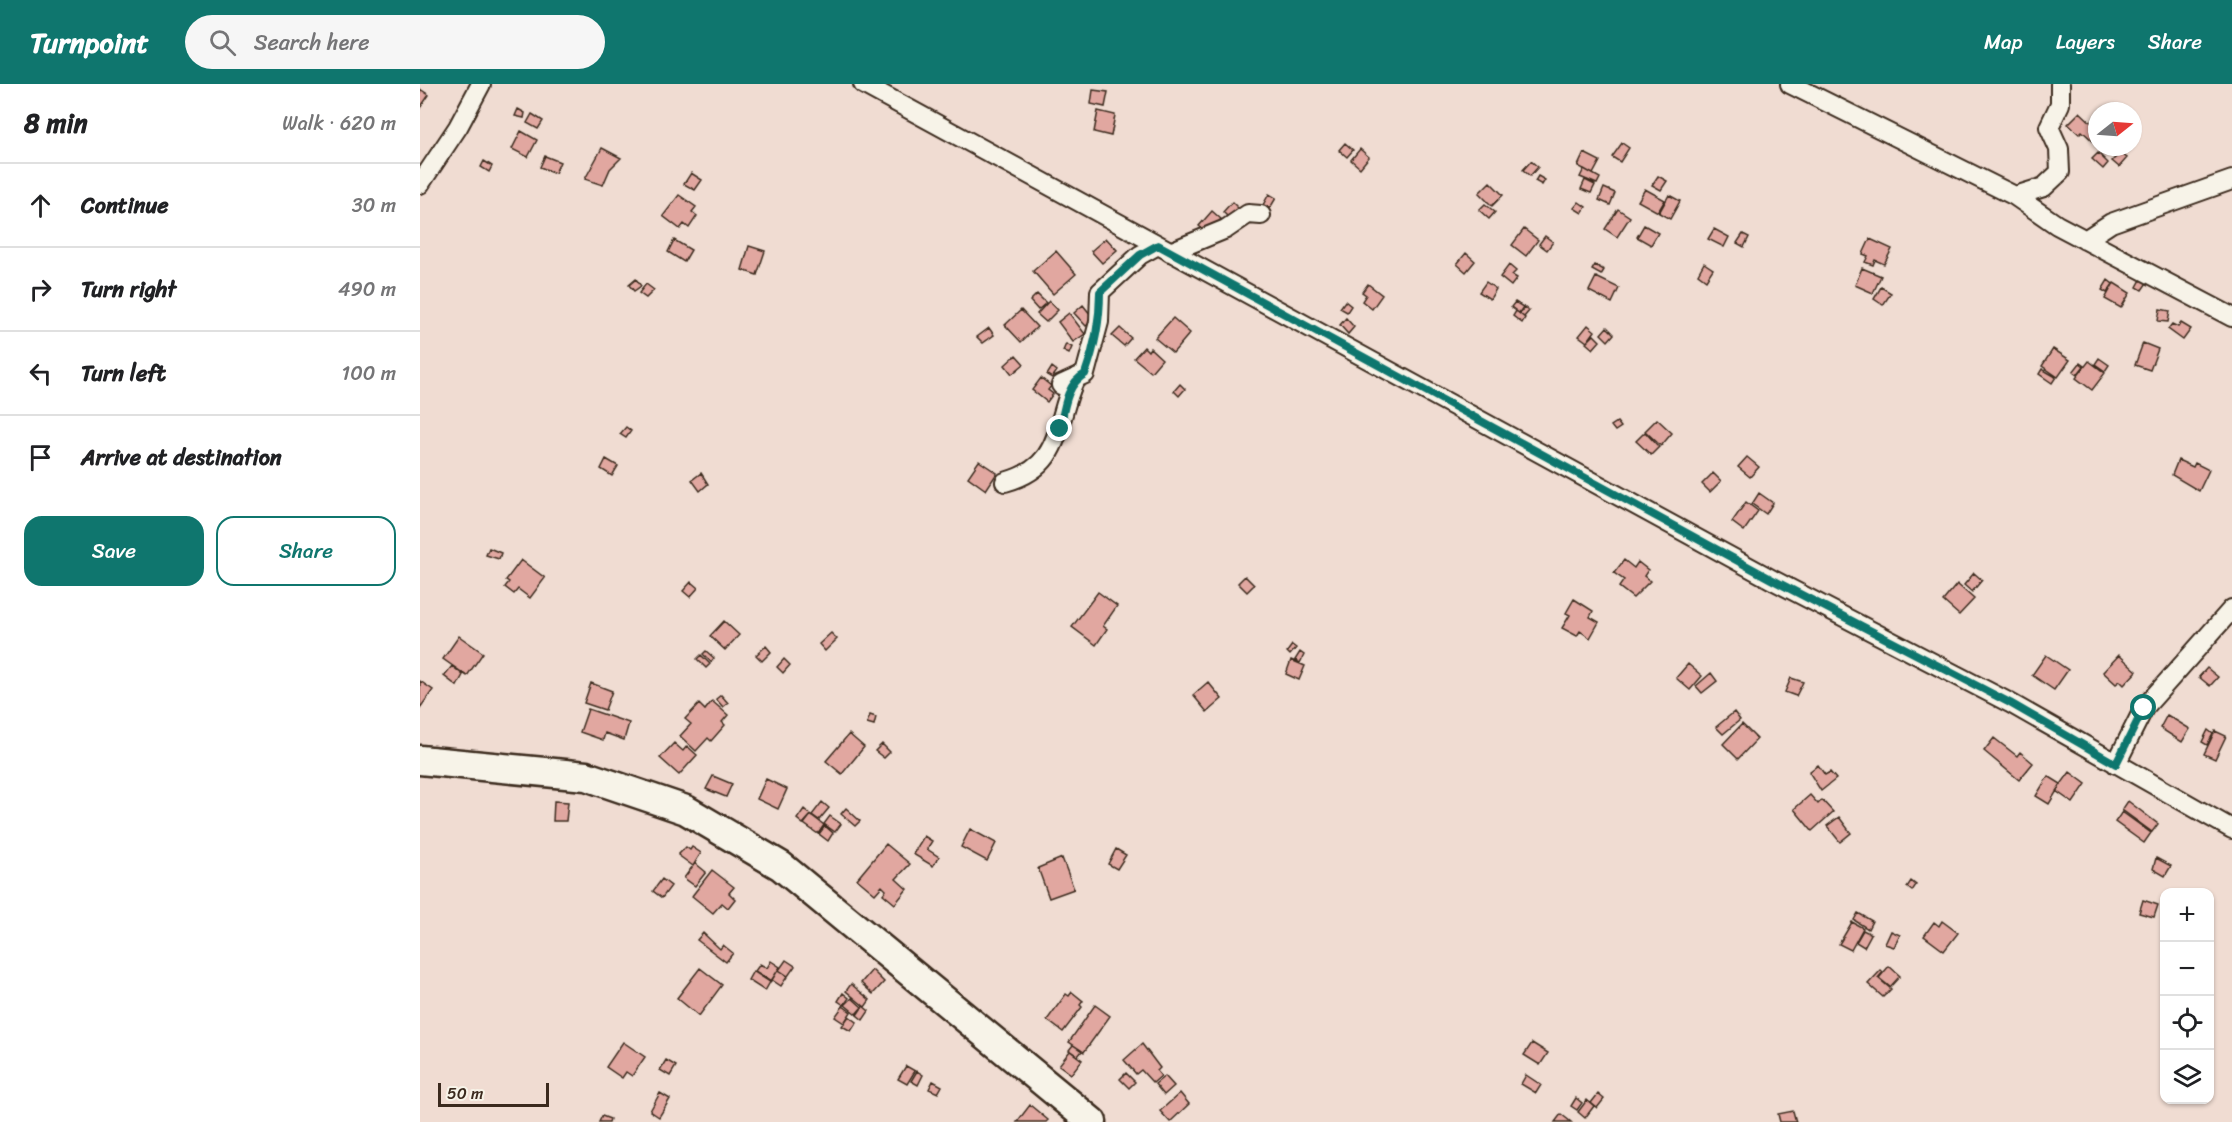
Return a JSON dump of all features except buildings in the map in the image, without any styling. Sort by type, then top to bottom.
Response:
[{"type":"main road","points":[[420,760],[586,776],[686,810],[781,866],[1092,1122]]},
{"type":"street","points":[[420,184],[458,127],[481,84]]},
{"type":"street","points":[[1790,84],[2015,196],[2057,225],[2232,316]]},
{"type":"street","points":[[2015,196],[2044,187],[2061,172],[2059,149],[2049,127],[2060,104],[2060,84]]},
{"type":"street","points":[[874,87],[1771,579],[2010,703],[2232,829]]},
{"type":"street","points":[[2085,240],[2111,224],[2232,180]]},
{"type":"street","points":[[1005,482],[1026,476],[1043,461],[1060,429],[1068,396],[1068,382],[1085,374],[1092,354],[1100,322],[1100,292],[1140,255],[1226,230],[1248,213],[1261,215]]},
{"type":"street","points":[[2116,764],[2144,708],[2232,609]]},
{"type":"route","points":[[1060,429],[1068,396],[1076,379],[1085,374],[1092,354],[1100,322],[1100,292],[1140,255],[1158,245],[1771,579],[2010,703],[2116,764],[2144,708]]}]
